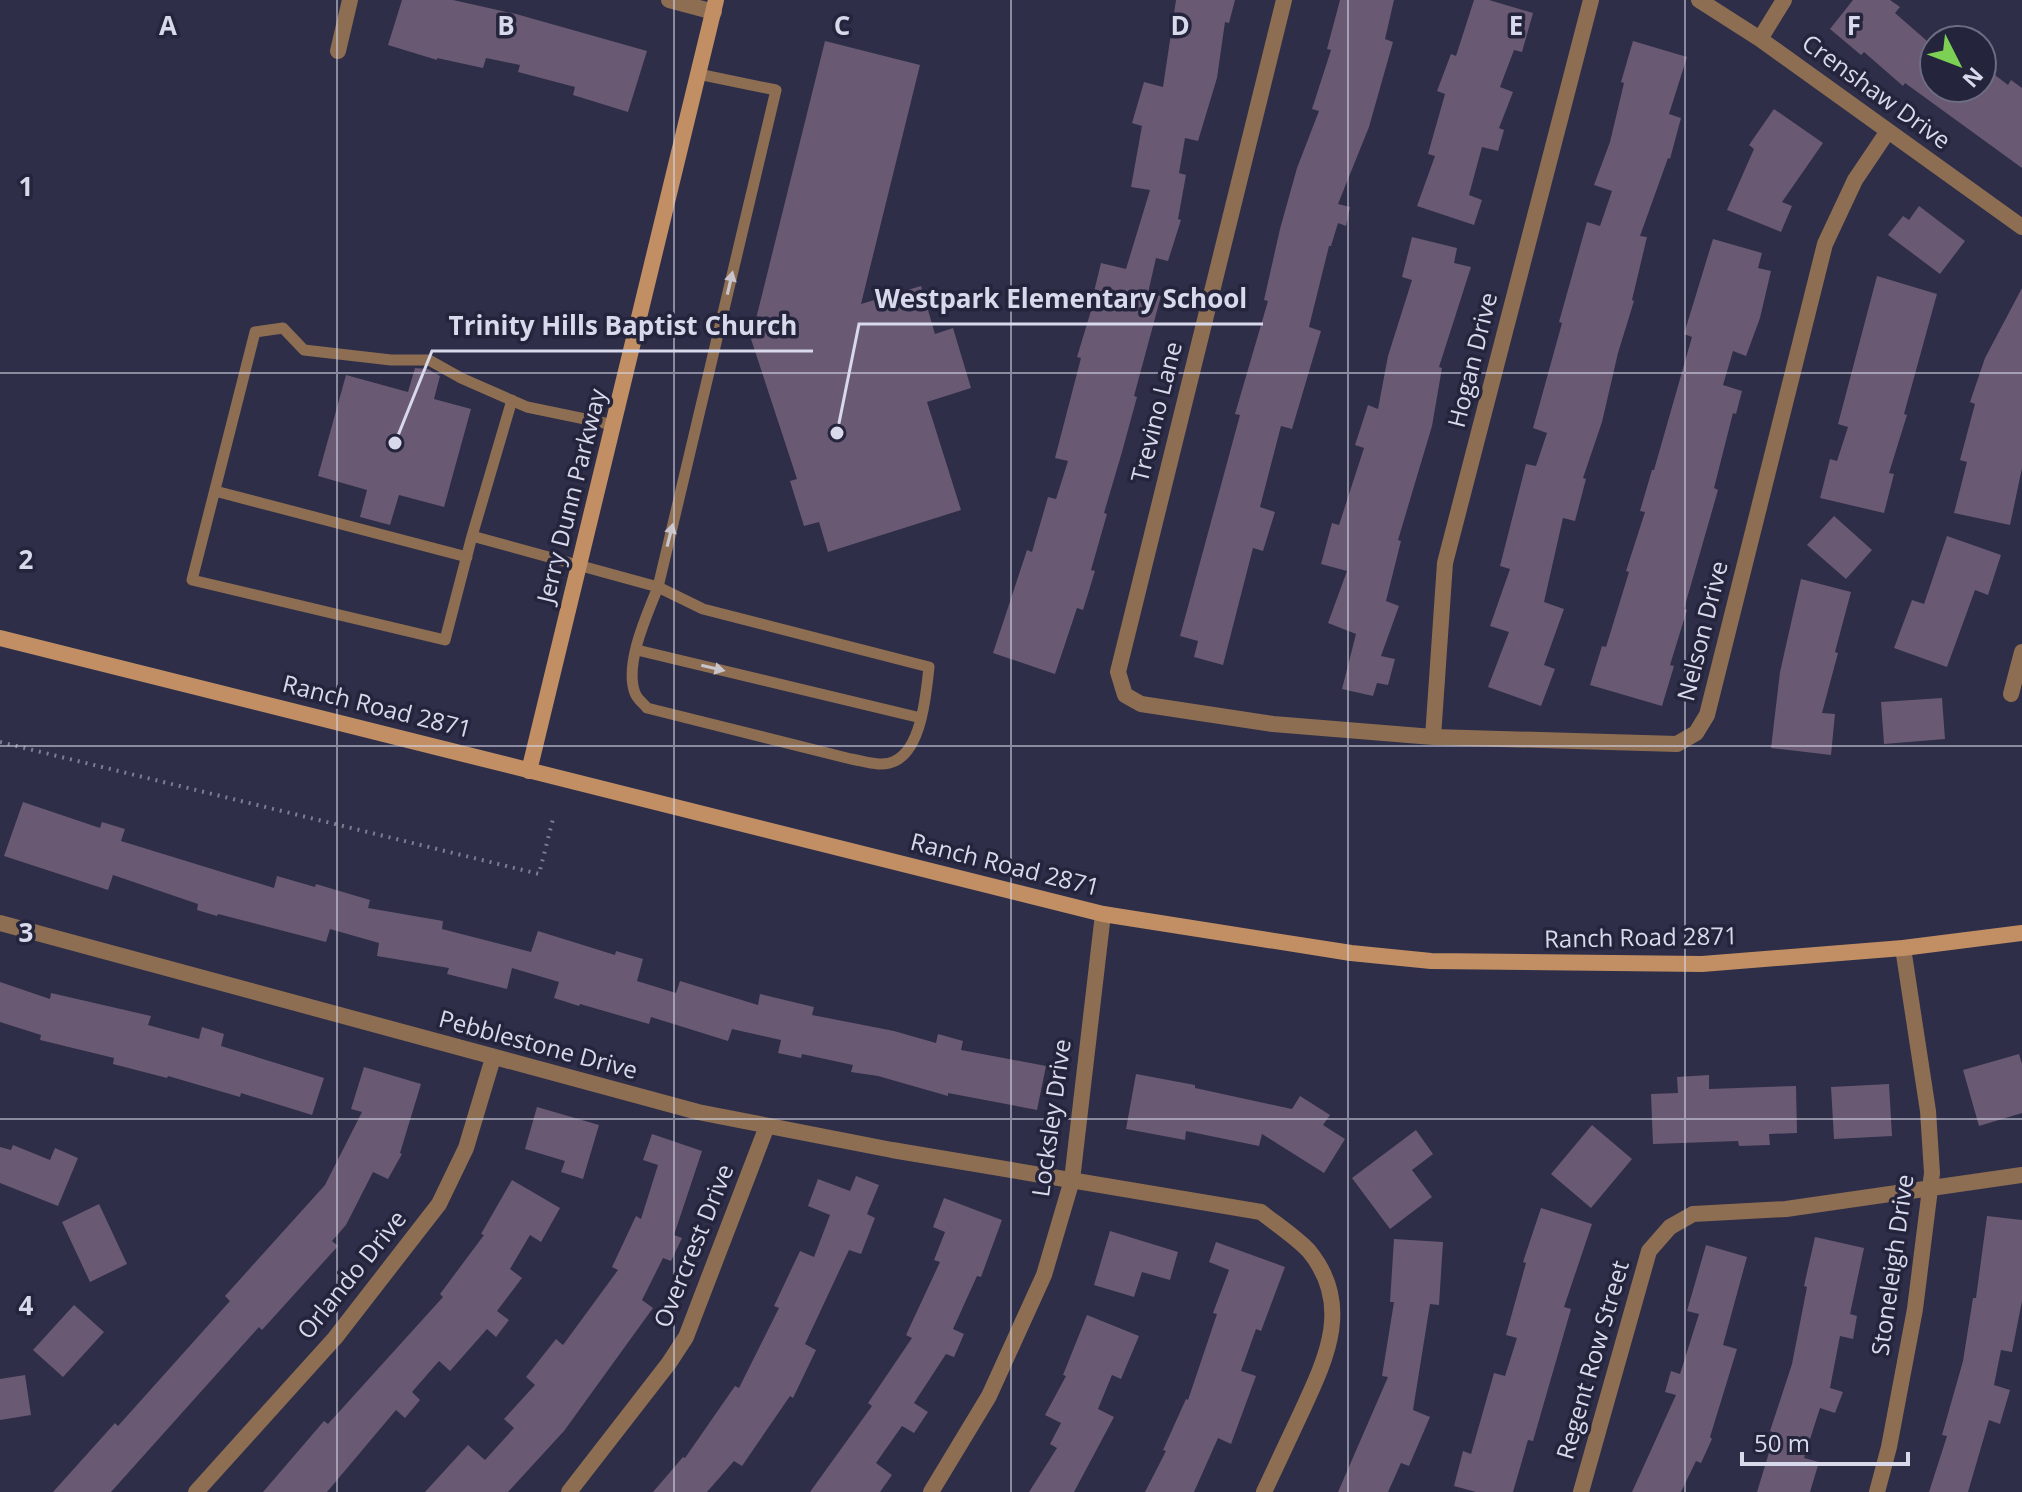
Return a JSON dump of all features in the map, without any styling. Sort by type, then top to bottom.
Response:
[{"type":"main road","name":"Jerry Dunn Parkway","points":[[529,771],[715,6]]},
{"type":"main road","name":"Ranch Road 2871","points":[[1,640],[1103,914],[1351,953],[1431,961],[1702,964],[1903,948],[2022,933]]},
{"type":"street","points":[[338,51],[350,0]]},
{"type":"street","points":[[669,0],[715,6]]},
{"type":"street","name":"Trevino Lane","points":[[1125,695],[1118,672],[1284,0]]},
{"type":"street","name":"Hogan Drive","points":[[1433,737],[1445,563],[1591,0]]},
{"type":"street","name":"Crenshaw Drive","points":[[1699,0],[1760,39],[2022,227]]},
{"type":"street","points":[[1760,39],[1784,0]]},
{"type":"street","name":"Nelson Drive","points":[[1125,695],[1141,704],[1273,724],[1433,737],[1677,744],[1696,733],[1707,715],[1825,244],[1855,180],[1888,131]]},
{"type":"street","points":[[2011,694],[2022,652]]},
{"type":"street","name":"Locksley Drive","points":[[931,1492],[989,1396],[1044,1275],[1072,1180],[1103,914]]},
{"type":"street","name":"Pebblestone Drive","points":[[0,923],[698,1112],[892,1150],[1261,1212],[1308,1251],[1319,1268],[1331,1295],[1333,1329],[1322,1367],[1264,1492]]},
{"type":"street","name":"Stoneleigh Drive","points":[[1877,1492],[1889,1447],[1915,1309],[1930,1188],[1928,1111],[1903,948]]},
{"type":"street","name":"Orlando Drive","points":[[196,1492],[335,1338],[439,1204],[466,1148],[493,1058]]},
{"type":"street","name":"Overcrest Drive","points":[[569,1492],[686,1337],[767,1126]]},
{"type":"street","name":"Regent Row Street","points":[[1581,1492],[1649,1251],[1670,1227],[1693,1214],[1786,1209],[2022,1175]]},
{"type":"lane","points":[[472,536],[658,587],[703,609],[929,667],[918,734],[898,761],[883,764],[851,759],[647,708],[635,696],[631,673],[658,587],[776,90],[698,74]]},
{"type":"lane","points":[[512,400],[445,640],[192,580],[255,332],[283,328],[304,350],[391,360],[429,360],[527,407],[614,425]]},
{"type":"lane","points":[[215,491],[467,557]]},
{"type":"lane","points":[[637,650],[921,718]]},
{"type":"path","points":[[0,742],[539,874],[553,819]]},
{"type":"building","points":[[402,0],[453,0],[516,14],[647,51],[628,112],[573,95],[575,87],[518,72],[520,65],[486,58],[483,68],[437,60],[388,45]]},
{"type":"building","points":[[1176,0],[1235,0],[1229,23],[1225,22],[1217,78],[1198,141],[1185,138],[1179,173],[1186,175],[1178,219],[1181,220],[1168,261],[1156,258],[1148,293],[1161,296],[1134,396],[1137,397],[1104,513],[1107,514],[1091,570],[1095,571],[1083,610],[1077,608],[1055,674],[993,653],[1027,550],[1032,552],[1048,497],[1056,499],[1068,461],[1055,458],[1101,263],[1126,269],[1150,190],[1131,187],[1142,126],[1132,123],[1144,82],[1163,87]]},
{"type":"building","points":[[1340,0],[1394,0],[1385,39],[1393,42],[1369,127],[1338,204],[1350,207],[1346,226],[1338,223],[1329,246],[1309,327],[1321,331],[1292,429],[1281,426],[1260,507],[1275,512],[1263,551],[1253,548],[1223,665],[1194,657],[1198,641],[1180,636],[1240,415],[1235,414],[1268,301],[1264,300],[1280,229],[1297,168],[1319,111],[1312,109],[1331,50],[1327,49]]},
{"type":"building","points":[[1474,0],[1489,0],[1533,13],[1522,52],[1514,50],[1500,87],[1513,92],[1499,128],[1504,130],[1498,151],[1482,147],[1469,195],[1482,200],[1474,225],[1417,206],[1435,156],[1428,154],[1445,94],[1437,91],[1451,54],[1456,56]]},
{"type":"building","points":[[1853,0],[1890,0],[1900,7],[1895,13],[1918,33],[1918,92],[1905,83],[1903,86],[1864,52],[1861,55],[1830,29]]},
{"type":"building","points":[[825,41],[920,65],[861,304],[921,286],[935,334],[953,328],[971,388],[927,402],[961,510],[828,552],[819,522],[804,526],[790,481],[797,479],[751,339]]},
{"type":"building","points":[[1633,41],[1687,57],[1669,114],[1681,118],[1670,159],[1640,236],[1647,237],[1634,301],[1602,422],[1583,478],[1586,479],[1575,521],[1563,518],[1544,602],[1564,609],[1544,665],[1555,669],[1541,706],[1488,687],[1509,632],[1490,626],[1510,569],[1500,566],[1526,464],[1536,466],[1547,433],[1533,428],[1587,222],[1600,226],[1612,191],[1594,185],[1610,142],[1624,83],[1621,82]]},
{"type":"building","points":[[1998,77],[2008,85],[2011,80],[2022,88],[2022,168],[1934,104],[1998,104]]},
{"type":"building","points":[[1774,109],[1823,143],[1782,202],[1792,206],[1781,232],[1727,210],[1754,149],[1749,145]]},
{"type":"building","points":[[1919,206],[1965,241],[1940,274],[1888,235],[1903,216],[1909,220]]},
{"type":"building","points":[[1412,237],[1457,248],[1454,263],[1471,267],[1439,367],[1442,368],[1432,426],[1398,540],[1401,541],[1386,601],[1399,606],[1381,656],[1395,659],[1388,685],[1377,683],[1373,696],[1342,689],[1356,634],[1328,623],[1347,571],[1321,564],[1332,523],[1339,525],[1364,448],[1355,445],[1368,405],[1378,409],[1388,356],[1412,280],[1402,277]]},
{"type":"building","points":[[1713,239],[1762,253],[1758,268],[1771,271],[1760,318],[1746,356],[1733,351],[1723,385],[1742,391],[1736,414],[1733,413],[1714,488],[1718,490],[1684,609],[1687,610],[1670,665],[1674,666],[1662,706],[1590,685],[1602,646],[1606,647],[1629,572],[1626,571],[1645,512],[1640,511],[1692,337],[1684,334]]},
{"type":"building","points":[[1877,276],[1937,294],[1889,473],[1894,474],[1884,513],[1820,498],[1830,459],[1837,461],[1848,427],[1838,424]]},
{"type":"building","points":[[2022,288],[2022,468],[2010,525],[1954,513],[1967,462],[1960,460],[1975,404],[1970,402],[1985,358]]},
{"type":"building","points":[[415,368],[428,369],[440,376],[434,399],[471,409],[444,507],[399,495],[390,525],[360,517],[367,490],[318,476],[346,375],[408,392]]},
{"type":"building","points":[[1834,516],[1872,550],[1846,579],[1807,545]]},
{"type":"building","points":[[1947,536],[2001,555],[1988,595],[1975,590],[1947,667],[1894,648],[1912,600],[1924,604]]},
{"type":"building","points":[[1801,579],[1851,592],[1822,713],[1835,714],[1831,755],[1771,748],[1780,672]]},
{"type":"building","points":[[1942,698],[1945,739],[1884,744],[1881,702]]},
{"type":"building","points":[[23,802],[100,828],[102,822],[125,829],[121,841],[274,888],[277,876],[315,887],[316,884],[370,900],[368,908],[443,921],[442,929],[531,952],[538,931],[615,955],[616,951],[643,959],[637,981],[676,993],[680,981],[758,1005],[760,994],[814,1007],[812,1015],[894,1031],[936,1043],[938,1034],[963,1041],[961,1050],[1046,1066],[1037,1110],[948,1093],[948,1096],[878,1076],[851,1072],[853,1065],[802,1054],[801,1058],[778,1053],[781,1040],[732,1029],[728,1041],[651,1017],[649,1024],[579,1006],[554,998],[559,982],[512,968],[507,989],[447,974],[449,968],[377,956],[379,943],[330,929],[326,942],[217,916],[197,910],[198,904],[113,875],[108,890],[4,856]]},
{"type":"building","points":[[0,982],[50,999],[51,993],[151,1016],[148,1025],[199,1039],[202,1027],[224,1034],[221,1046],[324,1078],[312,1115],[241,1093],[240,1097],[113,1064],[114,1058],[40,1040],[41,1035],[0,1022]]},
{"type":"building","points":[[2019,1054],[2022,1064],[2022,1113],[1979,1126],[1963,1070]]},
{"type":"building","points":[[364,1067],[421,1084],[402,1154],[388,1179],[373,1172],[346,1225],[332,1241],[338,1246],[262,1330],[259,1327],[111,1492],[53,1492],[115,1423],[118,1426],[230,1301],[225,1296],[325,1185],[362,1112],[351,1109]]},
{"type":"building","points":[[1136,1074],[1292,1109],[1300,1096],[1330,1115],[1323,1125],[1345,1139],[1324,1173],[1262,1134],[1259,1146],[1186,1131],[1185,1140],[1126,1129]]},
{"type":"building","points":[[1709,1075],[1709,1089],[1796,1086],[1797,1133],[1769,1134],[1770,1145],[1739,1146],[1738,1141],[1653,1144],[1651,1094],[1678,1093],[1677,1077]]},
{"type":"building","points":[[1889,1084],[1892,1136],[1834,1139],[1831,1087]]},
{"type":"building","points":[[537,1107],[599,1125],[583,1179],[561,1172],[565,1161],[525,1149]]},
{"type":"building","points":[[1592,1125],[1632,1159],[1591,1208],[1551,1174]]},
{"type":"building","points":[[1416,1130],[1433,1154],[1412,1170],[1432,1197],[1390,1229],[1352,1178]]},
{"type":"building","points":[[652,1134],[702,1151],[674,1235],[682,1238],[671,1261],[663,1258],[642,1300],[653,1308],[564,1431],[508,1492],[425,1492],[468,1445],[485,1460],[514,1428],[504,1419],[535,1385],[526,1377],[556,1339],[563,1345],[618,1270],[612,1267],[636,1216],[641,1219],[658,1165],[643,1160]]},
{"type":"building","points":[[13,1145],[50,1160],[55,1148],[78,1158],[58,1206],[0,1183],[0,1147],[11,1150]]},
{"type":"building","points":[[856,1176],[879,1185],[867,1214],[875,1218],[861,1254],[849,1250],[805,1344],[816,1350],[793,1398],[790,1396],[742,1466],[734,1461],[707,1492],[653,1492],[685,1458],[735,1386],[739,1388],[779,1308],[774,1306],[800,1251],[814,1257],[830,1215],[808,1206],[818,1179],[850,1191]]},
{"type":"building","points":[[512,1180],[560,1208],[541,1242],[530,1235],[510,1269],[522,1278],[497,1311],[509,1320],[496,1337],[487,1329],[450,1371],[439,1361],[412,1392],[420,1400],[405,1418],[396,1410],[327,1492],[263,1492],[324,1421],[328,1424],[443,1297],[440,1294],[484,1235],[481,1234]]},
{"type":"building","points":[[944,1198],[1002,1220],[981,1277],[977,1276],[953,1329],[964,1334],[954,1357],[946,1354],[914,1403],[928,1412],[914,1433],[902,1426],[876,1463],[892,1475],[880,1492],[810,1492],[872,1406],[868,1403],[912,1338],[906,1335],[940,1262],[934,1260],[945,1232],[933,1227]]},
{"type":"building","points":[[99,1204],[127,1264],[90,1282],[62,1222]]},
{"type":"building","points":[[1541,1208],[1592,1224],[1564,1307],[1571,1309],[1533,1441],[1528,1440],[1513,1492],[1476,1492],[1454,1486],[1463,1451],[1471,1454],[1494,1373],[1505,1376],[1517,1338],[1506,1335],[1526,1263],[1523,1262]]},
{"type":"building","points":[[1987,1216],[2022,1220],[2022,1301],[2012,1352],[2001,1350],[1994,1385],[2010,1390],[2000,1424],[1989,1420],[1968,1492],[1929,1492],[1947,1436],[1942,1435],[1963,1361],[1973,1298],[1976,1298]]},
{"type":"building","points":[[1110,1231],[1178,1252],[1170,1280],[1142,1272],[1134,1297],[1094,1285]]},
{"type":"building","points":[[1815,1237],[1864,1248],[1850,1314],[1857,1316],[1853,1339],[1840,1336],[1830,1388],[1843,1392],[1835,1413],[1820,1408],[1804,1458],[1819,1462],[1810,1492],[1757,1492],[1775,1433],[1770,1431],[1792,1364]]},
{"type":"building","points":[[1394,1239],[1443,1242],[1439,1305],[1430,1304],[1413,1410],[1430,1417],[1409,1466],[1401,1463],[1388,1492],[1338,1492],[1388,1377],[1382,1376],[1394,1302],[1390,1302]]},
{"type":"building","points":[[1216,1242],[1285,1267],[1261,1331],[1256,1329],[1241,1371],[1256,1376],[1231,1444],[1218,1438],[1194,1492],[1145,1492],[1188,1400],[1217,1314],[1213,1313],[1229,1270],[1209,1262]]},
{"type":"building","points":[[1706,1245],[1747,1257],[1723,1345],[1737,1349],[1710,1437],[1712,1439],[1701,1463],[1696,1461],[1681,1492],[1632,1492],[1676,1395],[1665,1392],[1671,1371],[1680,1374],[1699,1314],[1687,1311]]},
{"type":"building","points":[[74,1305],[104,1332],[63,1377],[33,1350]]},
{"type":"building","points":[[1087,1315],[1139,1336],[1121,1379],[1112,1375],[1098,1409],[1114,1417],[1074,1492],[1029,1492],[1057,1448],[1050,1444],[1061,1423],[1045,1415],[1066,1376],[1063,1375]]},
{"type":"building","points":[[25,1375],[31,1415],[0,1420],[0,1379]]},
{"type":"place","name":"Westpark Elementary School","points":[[837,433]]},
{"type":"place","name":"Trinity Hills Baptist Church","points":[[395,443]]}]
